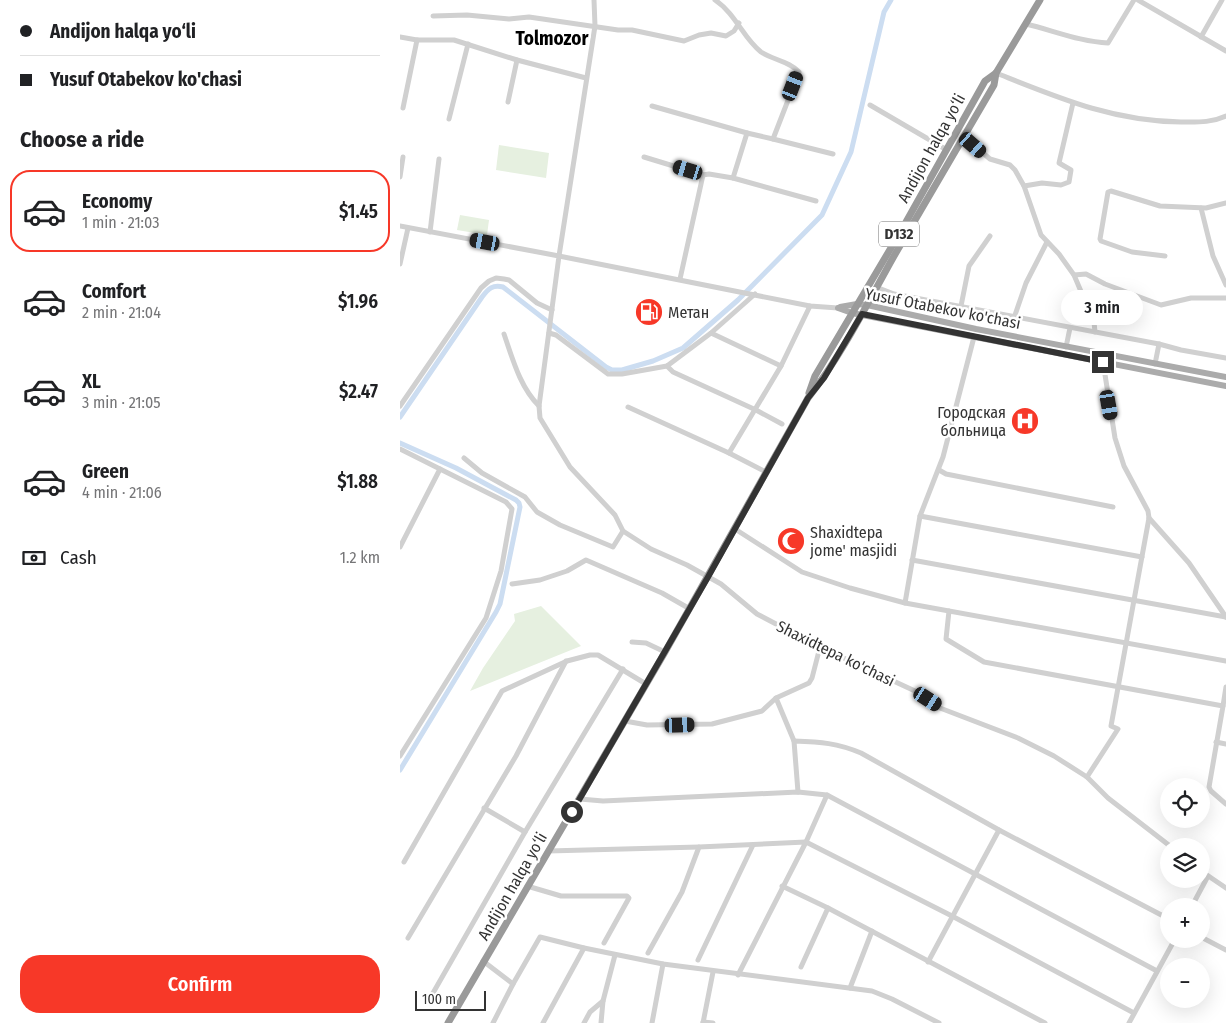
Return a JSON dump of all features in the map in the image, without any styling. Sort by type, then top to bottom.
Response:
[{"type":"highway","name":"Andijon halqa yo‘li","points":[[808,398],[815,376],[985,82],[996,73],[1040,0]]},
{"type":"highway","name":"Andijon halqa yo‘li","points":[[448,1023],[690,609],[808,398],[824,378],[868,305],[876,287],[994,85],[996,73]]},
{"type":"main road","name":"Yusuf Otabekov ko'chasi","points":[[838,308],[857,304],[868,305],[976,329],[1226,377]]},
{"type":"main road","name":"Yusuf Otabekov ko'chasi","points":[[838,308],[852,313],[1226,386]]},
{"type":"street","points":[[464,458],[482,474],[525,497],[537,512],[560,525],[612,547],[623,531],[615,515],[570,467],[540,418],[539,406],[559,256],[595,26],[594,0]]},
{"type":"street","points":[[715,0],[739,23],[745,35],[760,51],[788,64],[799,72],[773,138]]},
{"type":"street","points":[[1026,24],[1053,30],[1083,40],[1108,43],[1136,0],[1226,51]]},
{"type":"street","points":[[1201,37],[1222,0]]},
{"type":"street","points":[[433,16],[467,15],[508,19],[529,17],[618,30],[632,30],[684,42],[699,35],[711,33],[726,36],[734,31],[739,23]]},
{"type":"street","points":[[400,37],[417,40],[454,40],[518,60],[586,78]]},
{"type":"street","points":[[403,108],[417,40]]},
{"type":"street","points":[[449,119],[468,44]]},
{"type":"street","points":[[508,102],[518,60]]},
{"type":"street","points":[[996,73],[1090,109],[1157,121],[1208,122],[1226,116]]},
{"type":"street","points":[[1024,186],[1042,183],[1061,185],[1069,182],[1071,170],[1059,163],[1073,103]]},
{"type":"street","points":[[870,105],[947,150]]},
{"type":"street","points":[[652,106],[747,133],[833,154]]},
{"type":"street","points":[[733,178],[747,133]]},
{"type":"street","points":[[964,137],[990,160],[1012,167],[1024,186],[1038,228],[1047,242],[1074,274],[1094,322],[1095,332]]},
{"type":"street","points":[[400,177],[403,157]]},
{"type":"street","points":[[644,157],[703,175],[709,174],[733,178],[816,201]]},
{"type":"street","points":[[430,232],[440,159]]},
{"type":"street","points":[[680,279],[703,175]]},
{"type":"street","points":[[1166,256],[1132,252],[1101,241],[1108,192],[1111,191],[1160,206],[1201,208],[1226,203]]},
{"type":"street","points":[[1201,208],[1211,251],[1226,285]]},
{"type":"street","points":[[400,226],[680,279],[810,306],[838,308]]},
{"type":"street","points":[[400,264],[408,228]]},
{"type":"street","points":[[961,306],[969,266],[990,236]]},
{"type":"street","points":[[1014,318],[1026,283],[1047,242]]},
{"type":"street","points":[[1074,274],[1086,274],[1161,305],[1191,298],[1226,298]]},
{"type":"street","points":[[400,406],[481,288],[489,281],[496,278],[509,280],[537,303],[552,312]]},
{"type":"street","points":[[876,287],[894,294],[1226,358]]},
{"type":"street","points":[[549,331],[608,374],[622,374],[667,366],[711,333],[753,294]]},
{"type":"street","points":[[729,452],[782,366],[810,306]]},
{"type":"street","points":[[1066,347],[1070,328]]},
{"type":"street","points":[[711,333],[782,366]]},
{"type":"street","points":[[504,334],[522,384],[529,396],[539,406]]},
{"type":"street","points":[[905,603],[920,516],[943,457],[974,337]]},
{"type":"street","points":[[1155,364],[1159,344]]},
{"type":"street","points":[[1086,777],[1118,729],[1111,726],[1149,518],[1148,511],[1124,466],[1115,438],[1103,362]]},
{"type":"street","points":[[667,366],[673,372],[782,424]]},
{"type":"street","points":[[628,407],[729,452],[766,472]]},
{"type":"street","points":[[400,449],[506,502],[512,509],[501,570],[486,618],[400,756]]},
{"type":"street","points":[[400,547],[440,469]]},
{"type":"street","points":[[939,470],[946,474],[1113,507]]},
{"type":"street","points":[[920,516],[1142,556]]},
{"type":"street","points":[[1149,518],[1189,563],[1226,617]]},
{"type":"street","points":[[735,529],[802,572],[905,603],[1226,661]]},
{"type":"street","name":"Shaxidtepa ko'chasi","points":[[623,531],[651,549],[721,584],[757,614],[820,647],[915,691],[940,708],[1018,738],[1054,756],[1086,777],[1108,798],[1160,838]]},
{"type":"street","points":[[512,584],[540,580],[567,571],[586,560],[662,592],[690,609]]},
{"type":"street","points":[[912,560],[1226,617]]},
{"type":"street","points":[[949,611],[946,639],[984,662],[1223,706]]},
{"type":"street","points":[[632,642],[646,643],[665,652]]},
{"type":"street","points":[[625,721],[647,725],[712,724],[762,710],[776,698],[809,683],[820,647]]},
{"type":"street","points":[[404,862],[502,691],[567,661],[598,654],[646,684]]},
{"type":"street","points":[[408,938],[516,756],[567,661]]},
{"type":"street","points":[[429,1000],[524,832],[623,669]]},
{"type":"street","points":[[1226,687],[1209,787],[1226,804]]},
{"type":"street","points":[[776,698],[794,741],[798,792]]},
{"type":"street","points":[[794,741],[824,742],[843,746],[861,753],[998,830],[1160,914]]},
{"type":"street","points":[[1216,742],[1226,744]]},
{"type":"street","points":[[580,799],[603,801],[798,792],[827,795],[1158,970]]},
{"type":"street","points":[[738,975],[806,842],[827,795]]},
{"type":"street","points":[[484,808],[524,832]]},
{"type":"street","points":[[928,962],[998,830]]},
{"type":"street","points":[[548,850],[699,847],[806,842],[952,916],[1134,1013]]},
{"type":"street","points":[[698,960],[752,845]]},
{"type":"street","points":[[648,953],[682,892],[699,847]]},
{"type":"street","points":[[1210,877],[1226,888]]},
{"type":"street","points":[[528,886],[561,896],[627,896],[630,898],[604,943]]},
{"type":"street","points":[[782,886],[828,908],[1045,1023]]},
{"type":"street","points":[[801,967],[828,908]]},
{"type":"street","points":[[850,988],[872,931]]},
{"type":"street","points":[[493,1023],[540,937],[615,955],[663,964],[713,972],[872,991],[939,1023]]},
{"type":"street","points":[[1210,942],[1226,950]]},
{"type":"street","points":[[543,1023],[584,948]]},
{"type":"street","points":[[1129,1023],[1170,948]]},
{"type":"street","points":[[601,1023],[603,1001],[615,955]]},
{"type":"street","points":[[483,961],[513,984]]},
{"type":"street","points":[[652,1023],[663,964]]},
{"type":"street","points":[[713,972],[703,1022],[713,1023]]},
{"type":"street","points":[[584,1023],[590,1012],[603,1001]]},
{"type":"green space","points":[[499,145],[549,153],[546,178],[496,170]]},
{"type":"green space","points":[[460,215],[489,220],[487,235],[457,230]]},
{"type":"green space","points":[[541,606],[581,646],[470,691],[483,668],[515,621],[514,614]]},
{"type":"waterway","points":[[400,417],[482,297],[494,287],[503,287],[612,370],[622,370],[653,361],[683,348],[738,300],[822,215],[851,152],[884,12],[891,0]]},
{"type":"waterway","points":[[400,443],[456,468],[516,500],[520,507],[500,604],[400,770]]},
{"type":"place","name":"Метан","points":[[649,312]]},
{"type":"place","name":"Городская больница","points":[[1025,421]]},
{"type":"place","name":"Shaxidtepa jome' masjidi","points":[[791,541]]},
{"type":"district","name":"Tolmozor","points":[[552,38]]},
{"type":"route","points":[[572,812],[708,577],[808,398],[824,378],[862,314],[1103,362]]}]
